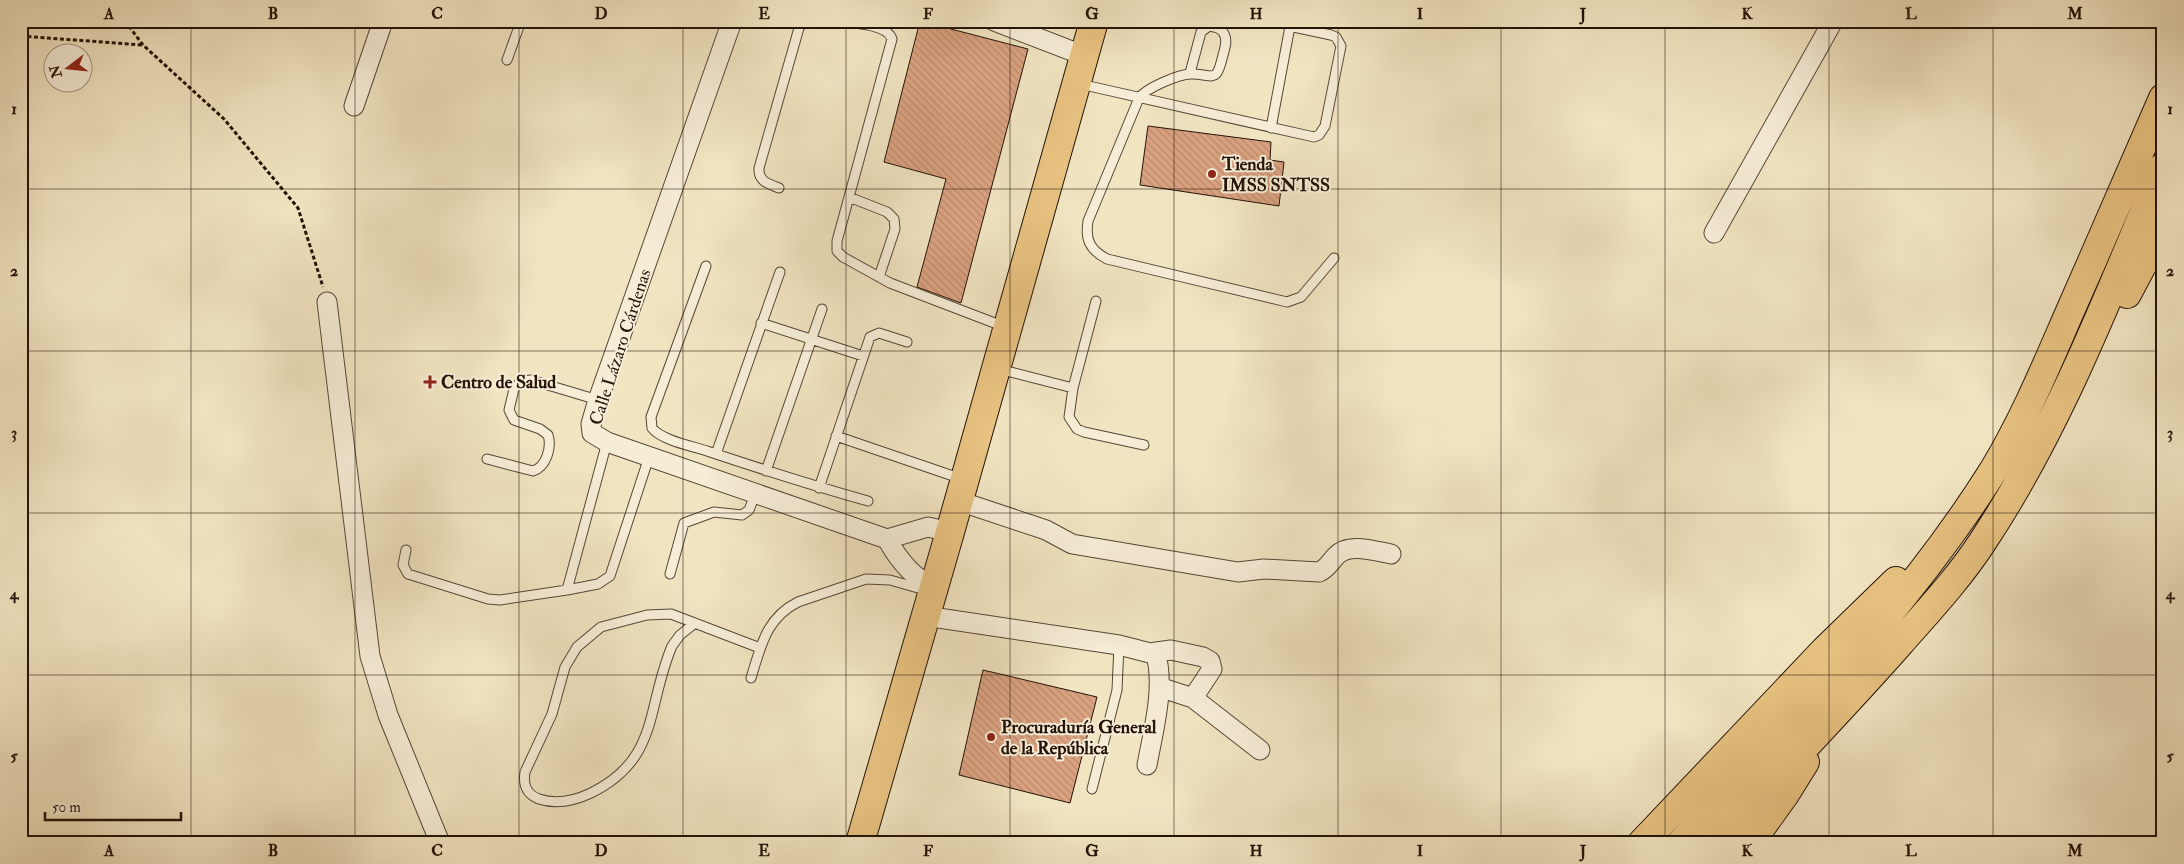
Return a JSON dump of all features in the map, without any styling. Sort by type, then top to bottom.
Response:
[{"type":"main road","points":[[860,843],[1078,84],[1092,23]]},
{"type":"main road","points":[[1681,843],[1888,614],[1954,531],[1994,468],[2038,386],[2163,98]]},
{"type":"main road","points":[[1716,843],[1774,778],[1840,711],[1948,588],[1982,543],[2034,457],[2078,365],[2163,167]]},
{"type":"main road","points":[[2078,365],[2098,342],[2117,314],[2163,226]]},
{"type":"main road","points":[[1642,843],[1825,650],[1884,592],[1954,531]]},
{"type":"main road","points":[[1750,843],[1840,711]]},
{"type":"street","points":[[354,106],[383,21]]},
{"type":"street","name":"Calle Lázaro Cárdenas","points":[[732,21],[598,400],[591,428],[595,436],[607,442],[887,539]]},
{"type":"street","points":[[994,21],[1085,56]]},
{"type":"street","points":[[1714,233],[1833,21]]},
{"type":"street","points":[[327,302],[370,656],[388,716],[440,843]]},
{"type":"street","points":[[962,490],[1072,544],[1238,572],[1264,569],[1318,572],[1325,570],[1343,550],[1354,548],[1391,554]]},
{"type":"street","points":[[950,532],[936,528],[920,528],[887,539],[893,550],[918,579],[931,598],[1119,645],[1154,652],[1171,650],[1203,657],[1210,661],[1212,669],[1193,698]]},
{"type":"street","points":[[1147,765],[1159,687],[1158,664],[1154,652]]},
{"type":"street","points":[[1159,687],[1193,698],[1260,750]]},
{"type":"lane","points":[[507,60],[521,21]]},
{"type":"lane","points":[[779,188],[764,182],[760,178],[759,168],[799,28],[804,21]]},
{"type":"lane","points":[[832,21],[881,28],[890,34],[892,39],[836,241],[837,251],[843,257],[880,277],[922,296],[1007,328]]},
{"type":"lane","points":[[1078,84],[1308,137],[1314,137],[1322,131],[1341,52],[1342,46],[1336,37],[1290,24],[1271,128]]},
{"type":"lane","points":[[1190,74],[1201,32],[1210,26],[1221,29],[1224,33],[1226,44],[1218,71],[1210,77],[1190,74],[1151,86],[1139,98],[1088,221],[1086,233],[1089,244],[1096,254],[1107,259],[1287,302],[1294,301],[1306,292],[1334,258]]},
{"type":"lane","points":[[849,197],[887,212],[894,219],[895,229],[880,277]]},
{"type":"lane","points":[[706,266],[651,423],[652,428],[660,435],[766,471],[868,501]]},
{"type":"lane","points":[[716,454],[780,272]]},
{"type":"lane","points":[[1096,301],[1073,388],[1069,417],[1077,428],[1144,445]]},
{"type":"lane","points":[[766,471],[822,308]]},
{"type":"lane","points":[[762,323],[863,356]]},
{"type":"lane","points":[[819,488],[867,342],[874,334],[885,334],[907,342]]},
{"type":"lane","points":[[997,368],[1073,388]]},
{"type":"lane","points":[[487,459],[533,471],[542,466],[544,462],[549,446],[548,435],[540,428],[514,420],[509,410],[514,389],[521,381],[531,380],[598,400]]},
{"type":"lane","points":[[836,436],[962,490]]},
{"type":"lane","points":[[567,590],[607,442]]},
{"type":"lane","points":[[406,550],[403,565],[408,574],[488,600],[500,600],[598,584],[610,576],[650,457]]},
{"type":"lane","points":[[670,574],[684,523],[714,512],[742,515],[749,510],[755,494]]},
{"type":"lane","points":[[750,678],[760,648],[774,619],[788,607],[798,602],[866,579],[890,580],[931,598]]},
{"type":"lane","points":[[695,623],[680,635],[672,646],[640,751],[620,776],[588,794],[566,802],[549,801],[531,796],[526,789],[525,772],[552,714],[565,667],[577,647],[601,627],[647,615],[670,614],[695,623],[760,648]]},
{"type":"lane","points":[[1092,789],[1117,690],[1119,645]]},
{"type":"path","points":[[125,21],[143,45],[224,119],[298,208],[327,302]]},
{"type":"path","points":[[21,36],[143,45]]},
{"type":"building","points":[[920,21],[1028,49],[961,303],[917,287],[946,179],[884,162]]},
{"type":"building","name":"Tienda IMSS SNTSS","points":[[1148,126],[1271,142],[1270,160],[1284,162],[1279,206],[1140,185]]},
{"type":"building","name":"Procuraduría General de la República","points":[[983,670],[1097,697],[1070,803],[959,775]]},
{"type":"place","name":"Tienda IMSS SNTSS","points":[[1212,174]]},
{"type":"place","name":"Centro de Salud","points":[[430,382]]},
{"type":"place","name":"Procuraduría General de la República","points":[[991,737]]}]
